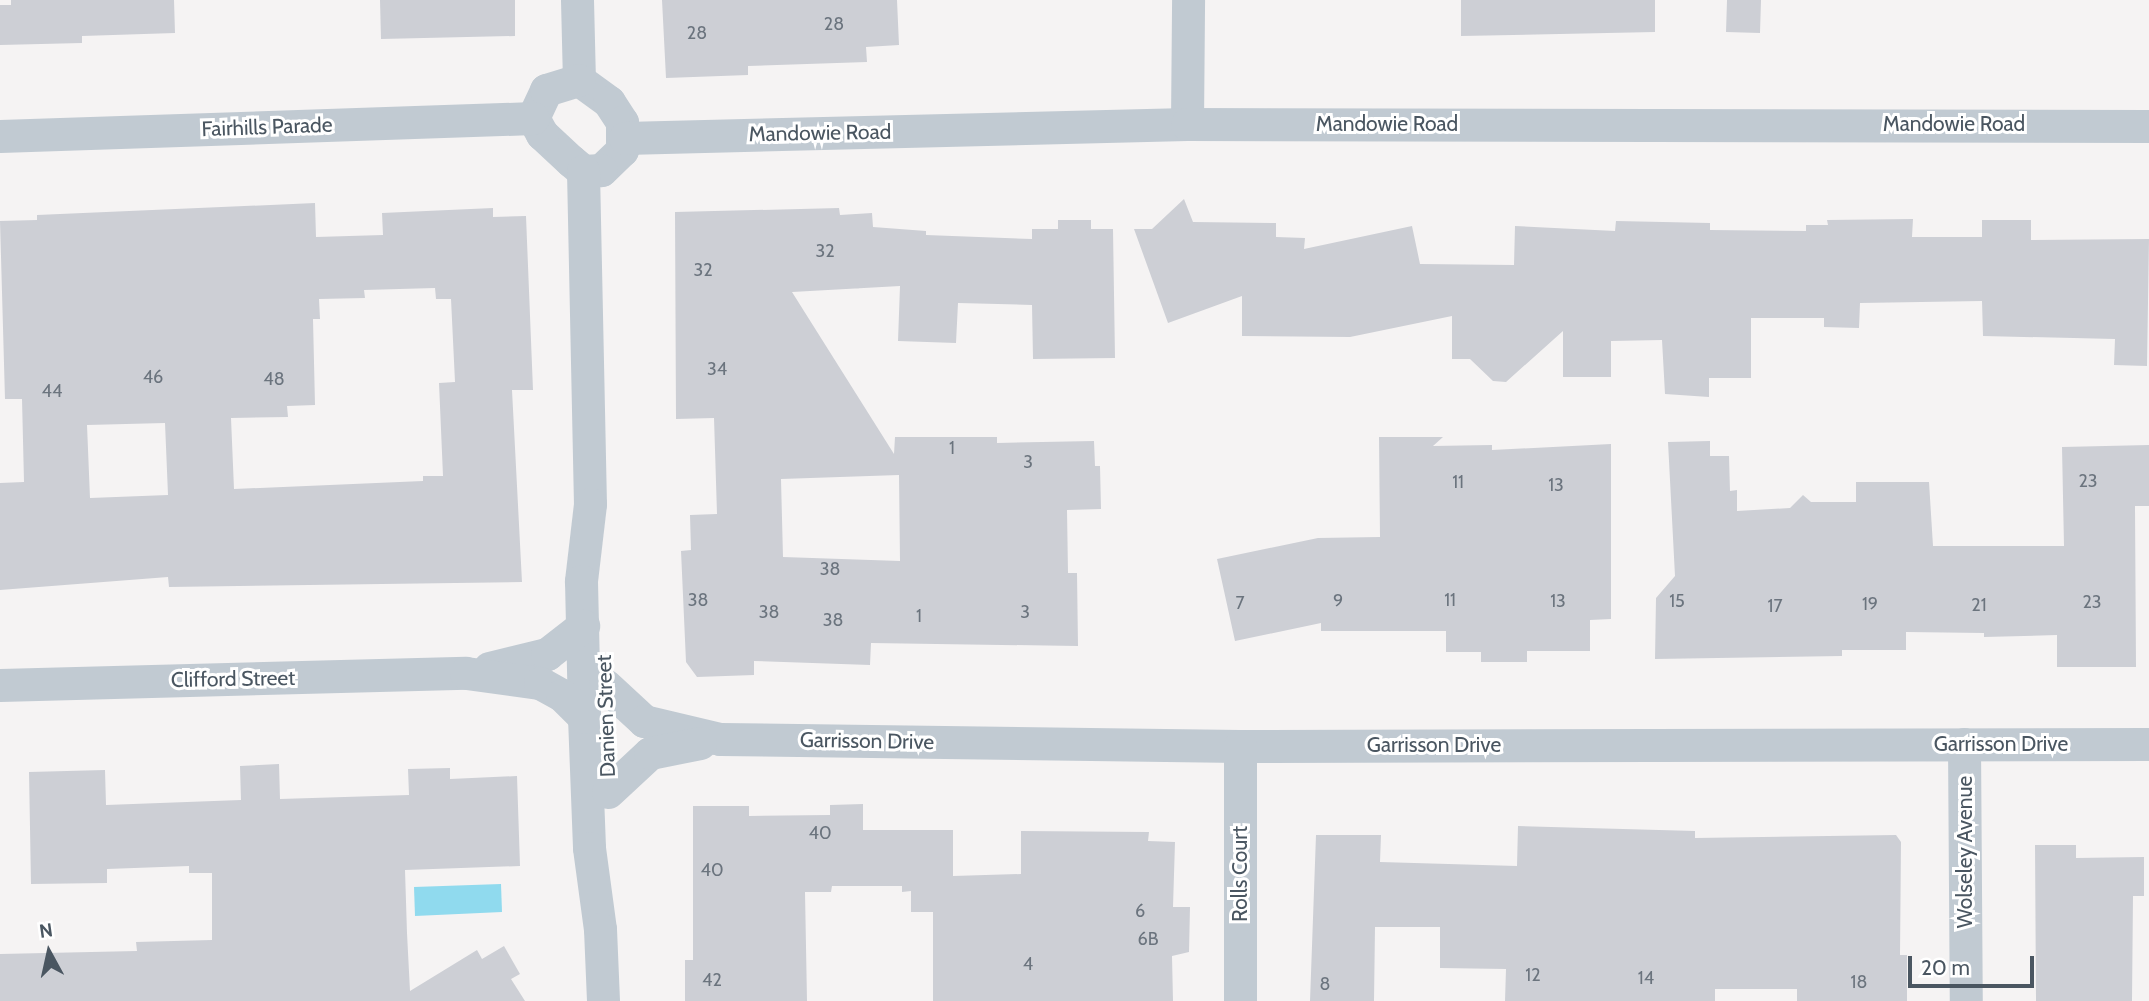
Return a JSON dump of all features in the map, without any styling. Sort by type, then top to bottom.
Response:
[{"type":"street","points":[[576,0],[579,80]]},
{"type":"street","points":[[1187,124],[1188,0]]},
{"type":"street","points":[[579,80],[609,102],[622,122],[625,138],[612,163],[583,171],[542,134],[533,118],[546,90],[579,80]]},
{"type":"street","name":"Fairhills Parade","points":[[0,136],[533,118]]},
{"type":"street","name":"Mandowie Road","points":[[625,138],[1187,124],[2149,126]]},
{"type":"street","name":"Danien Street","points":[[583,171],[590,504],[582,548],[584,717],[589,848],[600,929],[603,1001]]},
{"type":"street","name":"Danien Street","points":[[590,504],[601,550],[608,792],[609,850],[600,929]]},
{"type":"street","name":"Clifford Street","points":[[466,673],[542,656],[583,626]]},
{"type":"street","name":"Clifford Street","points":[[0,685],[466,673],[540,683],[562,695],[584,717]]},
{"type":"street","name":"Garrisson Drive","points":[[604,685],[644,722],[720,739],[1240,746],[2149,744]]},
{"type":"street","name":"Garrisson Drive","points":[[608,792],[650,753],[720,739]]},
{"type":"street","name":"Wolseley Avenue","points":[[1964,744],[1966,1001]]},
{"type":"street","name":"Rolls Court","points":[[1240,746],[1240,1001]]},
{"type":"water","points":[[501,884],[502,912],[415,916],[414,887]]},
{"type":"building","points":[[11,0],[174,0],[175,33],[82,36],[82,43],[0,45],[0,5],[11,5]]},
{"type":"building","points":[[380,0],[515,0],[515,36],[381,39]]},
{"type":"building","points":[[662,0],[897,0],[899,45],[866,47],[867,62],[748,66],[748,75],[666,78]]},
{"type":"building","points":[[1461,0],[1655,0],[1655,32],[1461,36]]},
{"type":"building","points":[[1727,0],[1761,0],[1760,33],[1726,32]]},
{"type":"building","points":[[1184,199],[1193,222],[1276,223],[1276,237],[1305,238],[1304,249],[1412,226],[1420,264],[1514,265],[1515,226],[1615,231],[1616,221],[1710,223],[1710,230],[1806,231],[1806,225],[1828,225],[1827,220],[1913,219],[1912,237],[1982,237],[1982,220],[2031,220],[2031,240],[2149,239],[2147,366],[2114,365],[2115,339],[1983,336],[1982,301],[1860,303],[1859,328],[1824,327],[1824,318],[1751,318],[1751,378],[1709,378],[1709,397],[1665,394],[1662,340],[1611,341],[1611,377],[1563,377],[1563,331],[1506,382],[1493,381],[1470,359],[1452,359],[1452,316],[1350,337],[1242,336],[1242,296],[1168,323],[1134,229],[1152,229]]},
{"type":"building","points":[[315,203],[316,237],[383,235],[382,213],[493,208],[493,217],[526,216],[533,390],[512,390],[522,582],[169,587],[168,577],[0,590],[0,483],[24,482],[22,399],[5,399],[0,221],[37,220],[37,215]],"holes":[[[435,288],[436,299],[451,299],[455,382],[439,383],[443,476],[423,476],[423,481],[234,489],[231,418],[288,417],[287,406],[315,405],[313,319],[320,319],[319,299],[365,298],[364,290]],[[165,423],[168,495],[90,498],[87,425]]]},
{"type":"building","points":[[839,208],[840,215],[872,213],[873,227],[926,231],[926,235],[1032,239],[1032,229],[1058,229],[1058,220],[1091,220],[1091,229],[1113,229],[1115,358],[1033,359],[1032,305],[958,303],[956,343],[898,341],[900,286],[792,292],[894,454],[895,437],[997,437],[997,443],[1094,441],[1095,466],[1100,466],[1101,509],[1067,510],[1068,573],[1077,573],[1078,646],[871,643],[870,665],[754,661],[754,675],[697,677],[686,662],[681,551],[691,550],[690,515],[717,514],[714,418],[676,419],[675,212]],"holes":[[[899,475],[900,561],[783,557],[781,479]]]},
{"type":"building","points":[[1379,437],[1443,437],[1433,446],[1492,445],[1492,450],[1611,444],[1611,619],[1590,620],[1590,651],[1527,651],[1527,662],[1481,662],[1481,652],[1446,652],[1446,631],[1321,631],[1321,623],[1235,641],[1217,559],[1318,538],[1380,537]]},
{"type":"building","points":[[1710,441],[1710,456],[1729,456],[1730,491],[1737,490],[1737,511],[1790,508],[1803,495],[1811,502],[1856,502],[1856,482],[1929,482],[1933,546],[2064,546],[2062,447],[2149,445],[2149,506],[2135,506],[2136,667],[2057,667],[2057,635],[1984,637],[1984,633],[1906,632],[1906,650],[1842,650],[1842,656],[1655,659],[1656,598],[1675,576],[1668,442]]},
{"type":"building","points":[[279,764],[280,799],[409,795],[408,769],[450,768],[450,779],[517,776],[520,866],[405,870],[407,933],[410,991],[477,950],[482,959],[504,946],[520,974],[511,979],[525,1001],[0,1001],[0,954],[137,951],[136,942],[212,940],[212,873],[189,873],[189,866],[107,869],[107,883],[31,884],[29,772],[105,770],[106,805],[241,800],[240,766]]},
{"type":"building","points":[[863,804],[863,830],[953,830],[953,876],[1021,874],[1021,831],[1149,832],[1148,841],[1175,842],[1173,907],[1190,907],[1189,952],[1172,956],[1173,1001],[933,1001],[933,912],[911,912],[911,891],[902,892],[902,886],[832,886],[831,892],[805,892],[807,1001],[685,1001],[685,960],[693,960],[693,806],[749,806],[749,816],[830,815],[830,805]]},
{"type":"building","points":[[1518,826],[1695,831],[1695,838],[1896,835],[1901,842],[1900,955],[1907,955],[1907,1001],[1797,1001],[1797,989],[1715,989],[1715,1001],[1505,1001],[1506,969],[1440,968],[1440,927],[1375,927],[1374,1001],[1310,1001],[1316,835],[1381,835],[1380,862],[1517,866]]},
{"type":"building","points":[[2035,845],[2076,845],[2076,858],[2144,857],[2144,896],[2133,896],[2132,1001],[2036,1001]]}]
